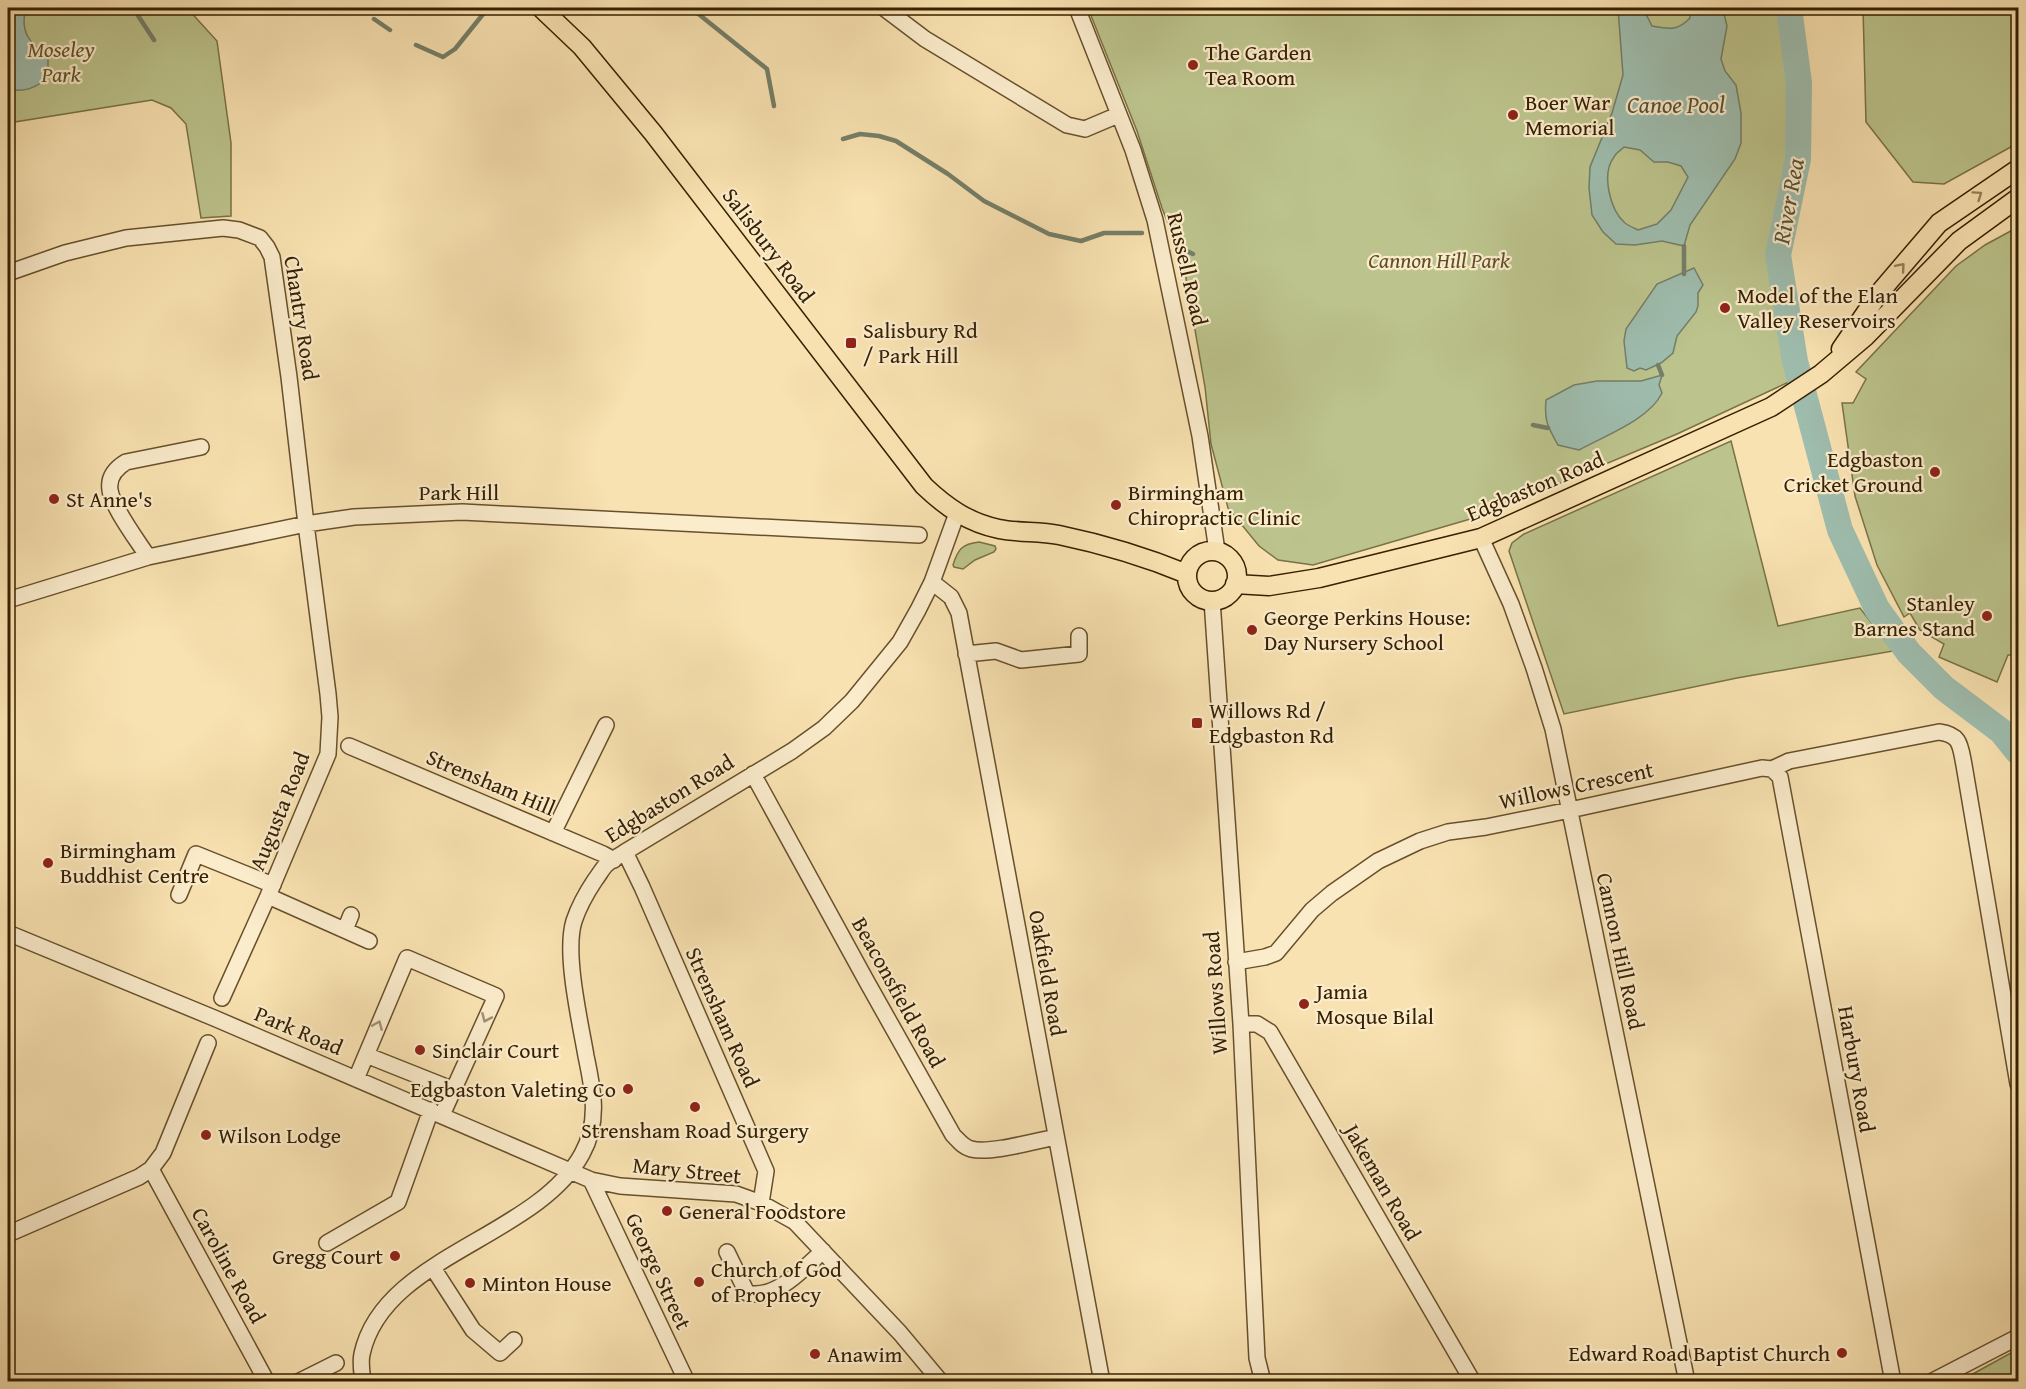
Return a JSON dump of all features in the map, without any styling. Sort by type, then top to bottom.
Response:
[{"type":"main road","name":"Salisbury Road","points":[[541,8],[582,47],[646,124],[924,486],[957,513]]},
{"type":"main road","name":"Edgbaston Road","points":[[1825,370],[1880,292],[1939,223],[2019,169]]},
{"type":"main road","name":"Edgbaston Road","points":[[1235,584],[1269,586],[1319,578],[1481,538],[1729,427],[1787,397],[1825,370],[1866,336],[1959,241],[2019,198]]},
{"type":"main road","points":[[1939,223],[1959,241]]},
{"type":"main road","points":[[957,513],[1000,529],[1057,535],[1104,546],[1165,564],[1187,574]]},
{"type":"main road","points":[[1217,551],[1230,559],[1235,567],[1235,584],[1222,598],[1203,599],[1192,591],[1187,574],[1195,558],[1202,553],[1217,551]]},
{"type":"street","points":[[884,8],[925,39],[1068,125],[1085,129],[1118,115]]},
{"type":"street","name":"Russell Road","points":[[1077,8],[1132,150],[1162,253],[1197,424],[1217,551]]},
{"type":"street","name":"Chantry Road","points":[[8,273],[65,253],[126,238],[223,228],[239,230],[260,238],[272,257],[278,291],[306,524]]},
{"type":"street","points":[[148,557],[114,501],[110,489],[111,479],[116,469],[126,462],[201,447]]},
{"type":"street","name":"Park Hill","points":[[8,600],[148,557],[306,524],[354,517],[462,512],[920,535]]},
{"type":"street","name":"Edgbaston Road","points":[[363,1382],[361,1360],[371,1327],[398,1294],[433,1268],[541,1200],[571,1173],[584,1151],[591,1131],[594,1094],[576,998],[571,947],[574,921],[588,891],[606,866],[619,856],[792,751],[824,728],[852,701],[900,642],[932,582],[957,513]]},
{"type":"street","name":"Augusta Road","points":[[222,998],[328,754],[330,738],[328,694],[306,524]]},
{"type":"street","name":"Cannon Hill Road","points":[[1481,538],[1511,604],[1553,729],[1687,1382]]},
{"type":"street","name":"Oakfield Road","points":[[932,582],[951,597],[959,613],[1102,1382]]},
{"type":"street","name":"Willows Road","points":[[1212,600],[1241,1024],[1257,1358],[1263,1382]]},
{"type":"street","points":[[966,654],[996,651],[1021,660],[1079,654],[1079,636]]},
{"type":"street","points":[[553,833],[606,725]]},
{"type":"street","name":"Willows Crescent","points":[[1236,962],[1276,953],[1312,910],[1352,878],[1398,850],[1448,831],[1486,827],[1762,768],[1772,769],[1789,761],[1939,732],[1952,734],[1960,742],[2019,1084]]},
{"type":"street","name":"Strensham Hill","points":[[350,746],[603,854],[619,856]]},
{"type":"street","name":"Harbury Road","points":[[1772,769],[1780,777],[1893,1382]]},
{"type":"street","name":"Beaconsfield Road","points":[[753,774],[953,1135],[962,1145],[970,1149],[985,1151],[1056,1137]]},
{"type":"street","points":[[179,895],[196,854],[369,941]]},
{"type":"street","name":"Strensham Road","points":[[619,856],[642,887],[766,1171],[761,1203]]},
{"type":"street","points":[[345,930],[351,915]]},
{"type":"street","name":"Park Road","points":[[8,933],[436,1113],[571,1173]]},
{"type":"street","points":[[327,1243],[398,1202],[436,1113],[454,1090],[496,996],[407,958],[356,1079]]},
{"type":"street","name":"Jakeman Road","points":[[1241,1024],[1257,1024],[1270,1032],[1473,1382]]},
{"type":"street","points":[[8,1234],[139,1177],[151,1169],[163,1153],[208,1043]]},
{"type":"street","points":[[366,1055],[454,1090]]},
{"type":"street","name":"Caroline Road","points":[[151,1169],[267,1382]]},
{"type":"street","name":"Mary Street","points":[[571,1173],[620,1186],[736,1194],[761,1203],[795,1222],[900,1333],[941,1382]]},
{"type":"street","name":"George Street","points":[[591,1180],[687,1382]]},
{"type":"street","points":[[727,1252],[747,1293],[757,1295],[778,1288],[823,1251]]},
{"type":"street","points":[[433,1268],[473,1330],[500,1353],[514,1340]]},
{"type":"street","points":[[1932,1382],[2019,1337]]},
{"type":"street","points":[[298,1382],[336,1363]]},
{"type":"green space","name":"Moseley Park","points":[[8,8],[187,8],[217,41],[231,143],[231,216],[201,218],[186,124],[171,108],[152,100],[8,123]]},
{"type":"green space","name":"Cannon Hill Park","points":[[1088,8],[1786,8],[1791,156],[1772,257],[1791,381],[1677,434],[1484,515],[1313,565],[1278,560],[1259,546],[1228,508],[1211,444],[1205,387],[1183,261],[1162,208],[1137,131]]},
{"type":"green space","points":[[1863,8],[2018,8],[2018,143],[1944,184],[1913,182],[1866,122]]},
{"type":"green space","name":"Edgbaston Cricket Ground","points":[[2018,227],[2018,668],[2017,655],[2008,655],[1997,682],[1939,657],[1944,644],[1920,630],[1910,613],[1904,617],[1877,565],[1855,496],[1842,403],[1853,403],[1866,379],[1856,372],[1956,266],[1985,245]]},
{"type":"green space","points":[[1731,441],[1778,626],[1860,608],[1893,651],[1737,678],[1564,714],[1509,551],[1512,543],[1524,534]]},
{"type":"green space","points":[[979,542],[995,546],[996,549],[963,569],[954,567],[962,548]]},
{"type":"green space","points":[[2018,1349],[2018,1381],[1960,1381]]},
{"type":"water","points":[[8,8],[26,8],[25,31],[48,59],[48,77],[34,87],[25,90],[8,89]]},
{"type":"water","name":"Canoe Pool","points":[[1618,8],[1648,8],[1647,16],[1652,26],[1668,28],[1677,27],[1686,22],[1690,18],[1690,8],[1723,9],[1727,26],[1721,59],[1725,71],[1736,85],[1741,113],[1741,143],[1735,159],[1690,225],[1684,246],[1662,241],[1635,245],[1616,244],[1603,232],[1592,215],[1589,188],[1590,167],[1612,113],[1623,75]],"holes":[[[1624,147],[1640,150],[1654,162],[1668,162],[1681,166],[1688,177],[1671,210],[1657,224],[1638,230],[1625,223],[1615,210],[1609,192],[1608,173],[1610,164]]]},
{"type":"water","points":[[1694,268],[1703,285],[1698,293],[1698,306],[1696,312],[1677,336],[1673,353],[1661,363],[1646,370],[1640,368],[1634,371],[1627,368],[1624,341],[1626,329],[1657,284]]},
{"type":"water","points":[[1662,375],[1659,385],[1662,393],[1656,403],[1637,419],[1579,450],[1558,445],[1548,424],[1546,400],[1574,385],[1597,381],[1641,381]]},
{"type":"waterway","points":[[133,8],[154,40]]},
{"type":"waterway","points":[[416,45],[443,57],[455,49],[488,8]]},
{"type":"waterway","points":[[691,8],[767,69],[774,106]]},
{"type":"waterway","name":"River Rea","points":[[1789,8],[1799,83],[1798,159],[1778,255],[1795,361],[1840,530],[1877,609],[1909,653],[1944,688],[2001,731],[2018,752]]},
{"type":"waterway","points":[[374,19],[390,30]]},
{"type":"waterway","points":[[843,139],[860,134],[896,141],[948,174],[984,201],[1049,234],[1081,241],[1104,233],[1142,233]]},
{"type":"waterway","points":[[1175,245],[1193,254]]},
{"type":"waterway","points":[[1684,246],[1684,274]]},
{"type":"waterway","points":[[1658,365],[1662,375]]},
{"type":"waterway","points":[[1533,425],[1548,428]]},
{"type":"place","name":"The Garden Tea Room","points":[[1193,65]]},
{"type":"place","name":"Boer War Memorial","points":[[1513,115]]},
{"type":"place","name":"Model of the Elan Valley Reservoirs","points":[[1725,308]]},
{"type":"place","name":"Salisbury Rd / Park Hill","points":[[851,343]]},
{"type":"place","name":"Edgbaston Cricket Ground","points":[[1935,472]]},
{"type":"place","name":"St Anne's","points":[[54,499]]},
{"type":"place","name":"Birmingham Chiropractic Clinic","points":[[1116,505]]},
{"type":"place","name":"Stanley Barnes Stand","points":[[1987,616]]},
{"type":"place","name":"George Perkins House: Day Nursery School","points":[[1252,630]]},
{"type":"place","name":"Willows Rd / Edgbaston Rd","points":[[1197,723]]},
{"type":"place","name":"Birmingham Buddhist Centre","points":[[48,863]]},
{"type":"place","name":"Jamia Mosque Bilal","points":[[1304,1004]]},
{"type":"place","name":"Sinclair Court","points":[[420,1050]]},
{"type":"place","name":"Edgbaston Valeting Co","points":[[628,1089]]},
{"type":"place","name":"Strensham Road Surgery","points":[[695,1107]]},
{"type":"place","name":"Wilson Lodge","points":[[206,1135]]},
{"type":"place","name":"General Foodstore","points":[[667,1211]]},
{"type":"place","name":"Gregg Court","points":[[395,1256]]},
{"type":"place","name":"Church of God of Prophecy","points":[[699,1282]]},
{"type":"place","name":"Minton House","points":[[470,1283]]},
{"type":"place","name":"Edward Road Baptist Church","points":[[1842,1353]]},
{"type":"place","name":"Anawim","points":[[815,1354]]}]
